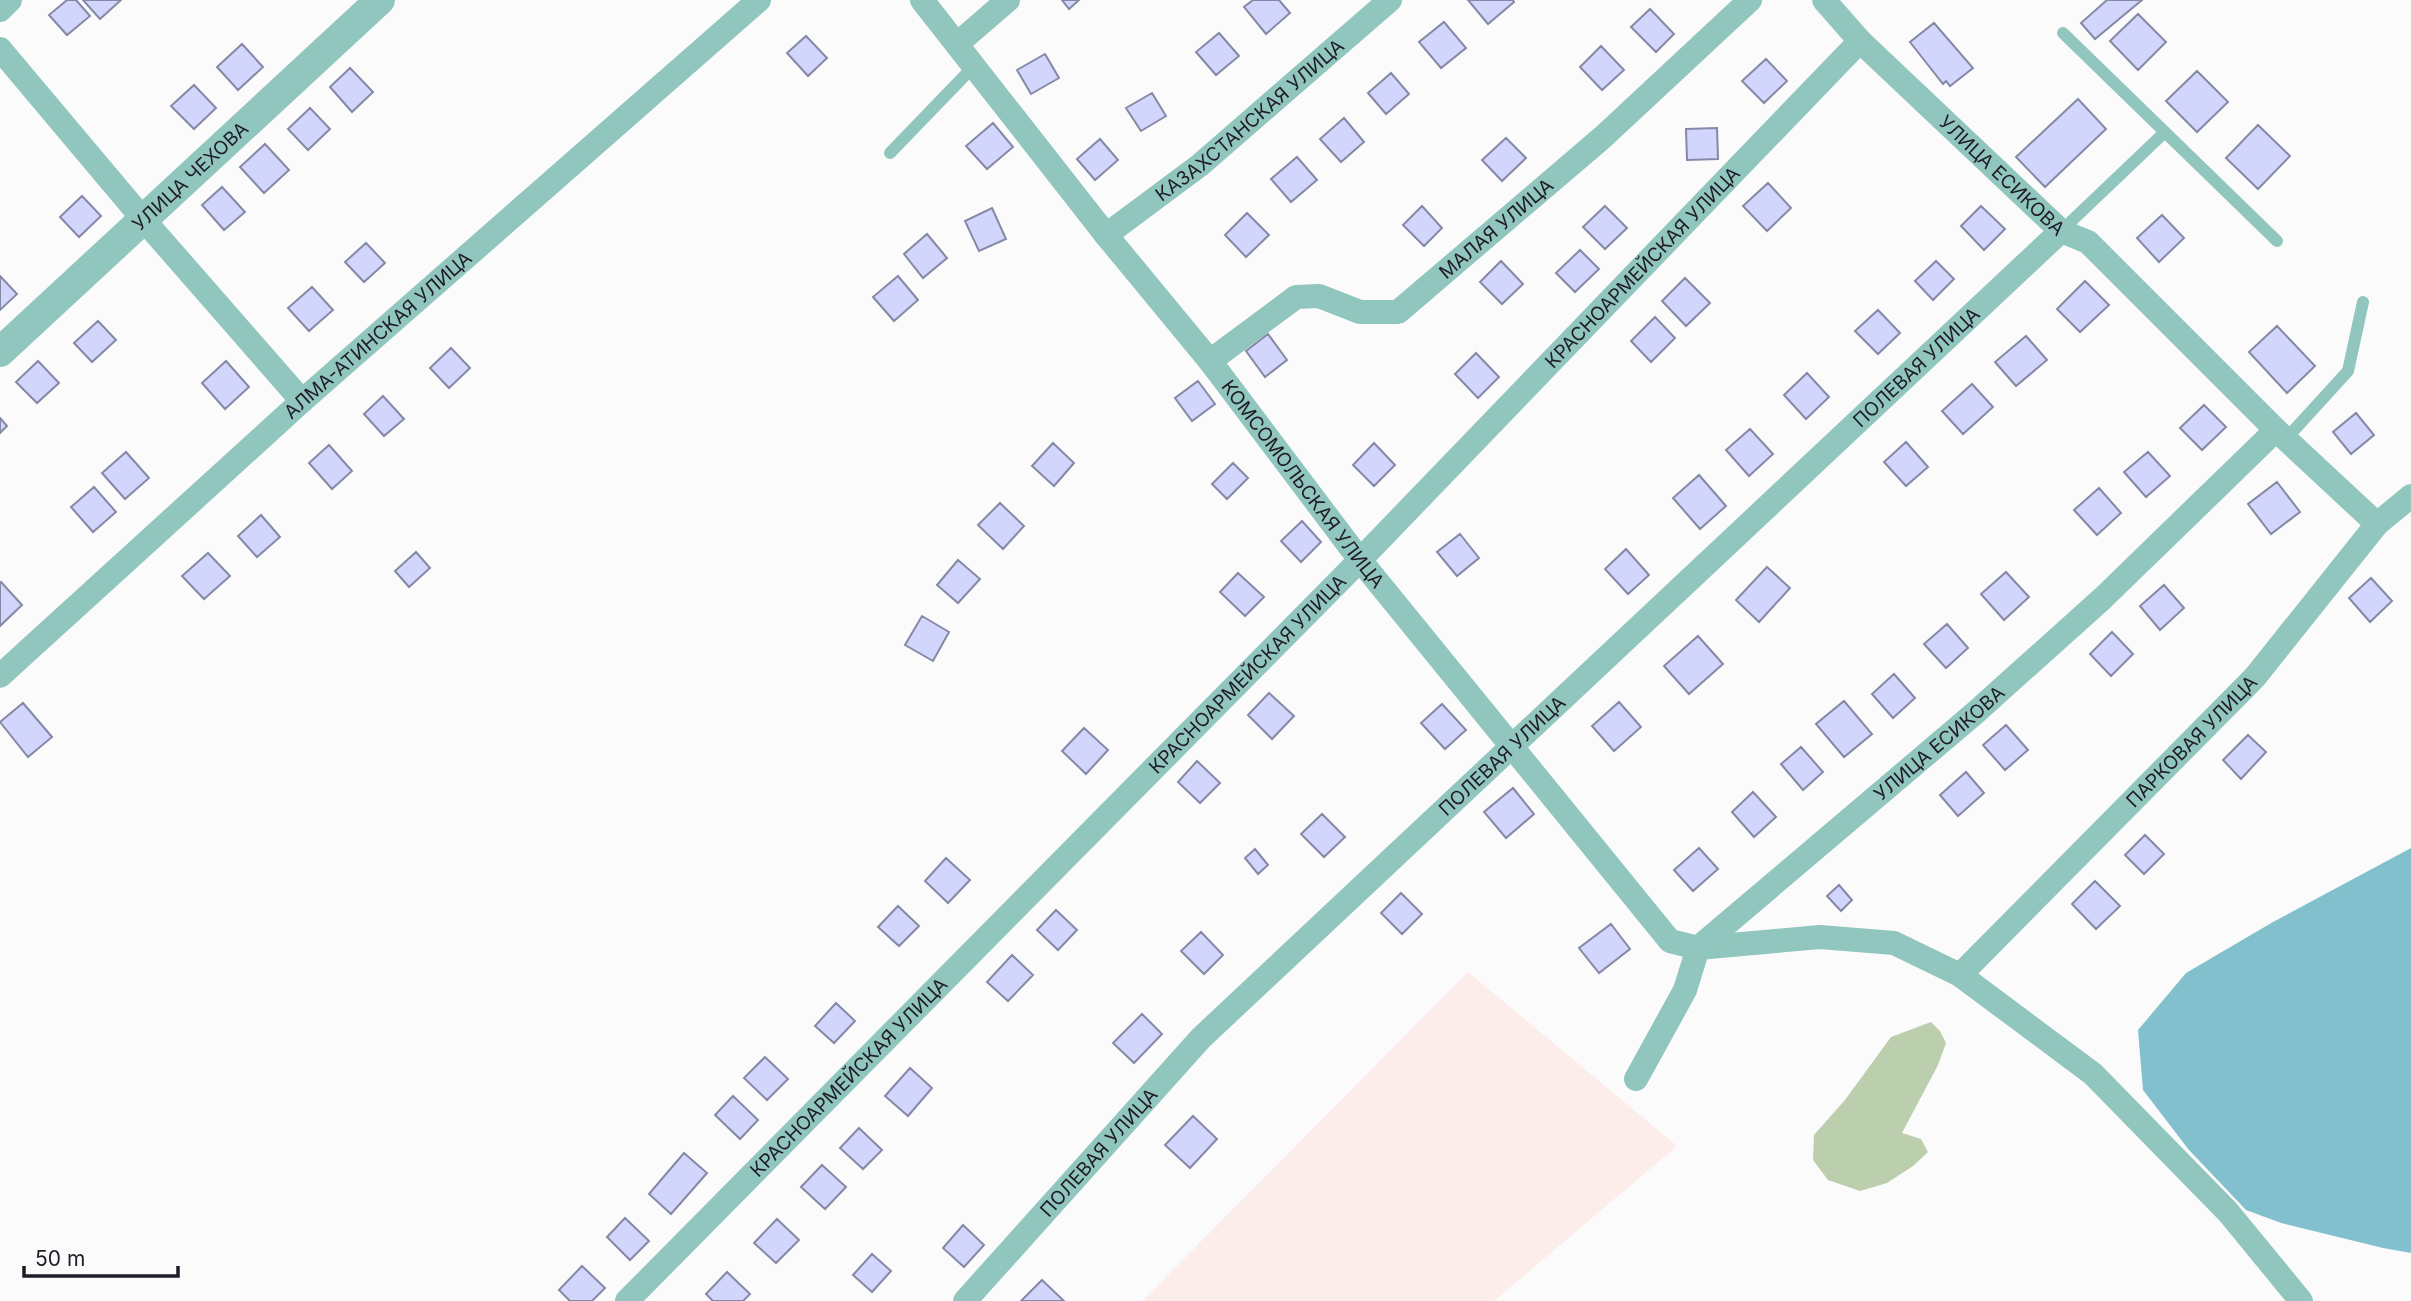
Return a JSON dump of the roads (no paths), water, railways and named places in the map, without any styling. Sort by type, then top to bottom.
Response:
[{"type":"street","points":[[0,10],[10,0]]},
{"type":"street","name":"УЛИЦА ЧЕХОВА","points":[[0,352],[380,0]]},
{"type":"street","name":"АЛМА-АТИНСКАЯ УЛИЦА","points":[[0,676],[302,401],[760,0]]},
{"type":"street","name":"КОМСОМОЛЬСКАЯ УЛИЦА","points":[[922,0],[1106,234],[1210,360],[1360,561],[1511,746],[1671,941],[1698,948]]},
{"type":"street","points":[[957,44],[1008,0]]},
{"type":"street","name":"КАЗАХСТАНСКАЯ УЛИЦА","points":[[1106,234],[1200,165],[1390,0]]},
{"type":"street","name":"МАЛАЯ УЛИЦА","points":[[1210,360],[1296,297],[1319,296],[1360,312],[1398,312],[1603,137],[1750,0]]},
{"type":"street","name":"УЛИЦА ЕСИКОВА","points":[[1824,0],[1860,41],[2061,231],[2088,242],[2281,434],[2377,524]]},
{"type":"street","name":"КРАСНОАРМЕЙСКАЯ УЛИЦА","points":[[627,1301],[1360,561],[1860,41]]},
{"type":"street","points":[[0,49],[142,219],[302,401]]},
{"type":"street","name":"ПОЛЕВАЯ УЛИЦА","points":[[965,1301],[1201,1038],[2061,231]]},
{"type":"street","name":"УЛИЦА ЕСИКОВА","points":[[1698,948],[2015,678],[2281,434]]},
{"type":"street","name":"ПАРКОВАЯ УЛИЦА","points":[[1960,975],[2255,677],[2377,524],[2411,496]]},
{"type":"street","points":[[1636,1079],[1685,990],[1698,948],[1820,937],[1894,943],[1960,975],[2093,1074],[2228,1212],[2301,1301]]},
{"type":"lane","points":[[2063,33],[2277,241]]},
{"type":"lane","points":[[890,153],[974,66]]},
{"type":"lane","points":[[2061,231],[2165,132]]},
{"type":"lane","points":[[2281,434],[2348,370],[2363,302]]},
{"type":"water","points":[[2411,848],[2411,1253],[2281,1223],[2246,1210],[2189,1150],[2143,1090],[2138,1030],[2186,973],[2273,922]]}]
